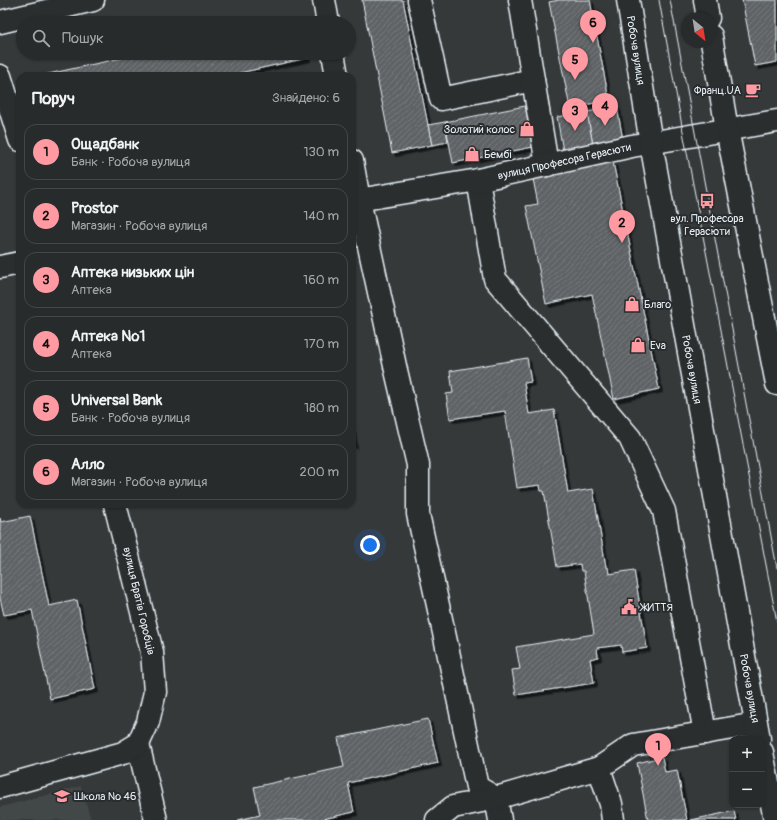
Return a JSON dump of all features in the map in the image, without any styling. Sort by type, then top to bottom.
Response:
[{"type":"main road","points":[[25,16],[93,0]]},
{"type":"main road","points":[[324,0],[327,16]]},
{"type":"main road","points":[[419,0],[441,99],[533,80]]},
{"type":"main road","points":[[520,0],[547,165]]},
{"type":"main road","name":"Робоча вулиця","points":[[628,0],[651,143],[758,731]]},
{"type":"main road","points":[[705,0],[707,12]]},
{"type":"main road","points":[[0,22],[16,18]]},
{"type":"main road","points":[[713,48],[727,129],[777,384]]},
{"type":"main road","points":[[334,60],[336,72]]},
{"type":"main road","points":[[0,76],[16,127]]},
{"type":"main road","name":"вулиця Професора Герасюти","points":[[356,201],[478,180],[651,143],[777,121]]},
{"type":"main road","points":[[478,180],[495,279],[630,438],[664,511],[705,733]]},
{"type":"main road","points":[[356,205],[418,465],[418,514],[477,787],[496,798],[500,820]]},
{"type":"main road","points":[[0,267],[16,264]]},
{"type":"main road","name":"вулиця Братів Горобців","points":[[116,508],[152,652],[155,692],[148,722],[138,744]]},
{"type":"main road","points":[[437,820],[453,807],[496,798],[599,768],[633,746],[705,733],[758,731]]},
{"type":"main road","points":[[0,787],[123,753],[138,744],[156,820]]},
{"type":"main road","points":[[599,768],[611,804],[614,820]]},
{"type":"main road","points":[[765,768],[775,820]]},
{"type":"shaded area","name":"Школа № 46","points":[[81,786],[91,820],[0,820],[0,807]]},
{"type":"building","points":[[362,0],[403,0],[432,145],[392,153]]},
{"type":"building","points":[[559,0],[590,0],[609,100],[570,108],[549,2]]},
{"type":"building","points":[[742,0],[777,0],[777,62],[755,66]]},
{"type":"building","points":[[113,60],[298,60],[244,72],[57,72]]},
{"type":"building","points":[[530,105],[538,146],[453,163],[445,122]]},
{"type":"building","points":[[617,107],[623,140],[593,145],[587,112]]},
{"type":"building","points":[[587,112],[593,145],[563,151],[557,117]]},
{"type":"building","points":[[445,122],[448,142],[432,145],[428,125]]},
{"type":"building","points":[[613,162],[659,389],[614,399],[592,294],[546,304],[526,206],[538,204],[533,179]]},
{"type":"building","points":[[527,358],[531,382],[524,383],[529,414],[554,410],[568,493],[593,489],[606,567],[608,567],[609,574],[634,570],[647,648],[622,652],[621,645],[597,648],[598,657],[590,659],[594,683],[516,695],[512,670],[520,669],[516,647],[594,634],[584,571],[581,571],[580,564],[557,567],[544,491],[541,491],[540,485],[517,488],[505,411],[450,419],[446,394],[453,393],[450,371]]},
{"type":"building","points":[[30,516],[49,606],[77,600],[95,689],[50,699],[32,610],[4,615],[0,598],[0,518],[1,522]]},
{"type":"building","points":[[428,719],[438,763],[348,783],[354,812],[319,820],[238,820],[260,815],[254,787],[344,767],[338,738]]},
{"type":"building","points":[[662,757],[665,772],[677,770],[687,820],[648,820],[637,763]]},
{"type":"building","points":[[734,811],[736,820],[691,820]]},
{"type":"tram line","points":[[659,0],[777,622]]},
{"type":"tram line","points":[[670,0],[777,568]]},
{"type":"place","name":"Алло","points":[[593,43]]},
{"type":"place","name":"Universal Bank","points":[[575,80]]},
{"type":"place","name":"Франц.UA","points":[[753,90]]},
{"type":"place","name":"Аптека №1","points":[[605,126]]},
{"type":"place","name":"Золотий колос","points":[[527,129]]},
{"type":"place","name":"Аптека низьких цін","points":[[575,131]]},
{"type":"place","name":"Бембі","points":[[472,154]]},
{"type":"place","name":"вул. Професора Герасюти","points":[[707,201]]},
{"type":"place","name":"Prostor","points":[[622,243]]},
{"type":"place","name":"Благо","points":[[632,304]]},
{"type":"place","name":"Eva","points":[[638,345]]},
{"type":"place","name":"ЖИТТЯ","points":[[629,607]]},
{"type":"place","name":"Ощадбанк","points":[[658,766]]},
{"type":"place","name":"Школа № 46","points":[[62,796]]}]
